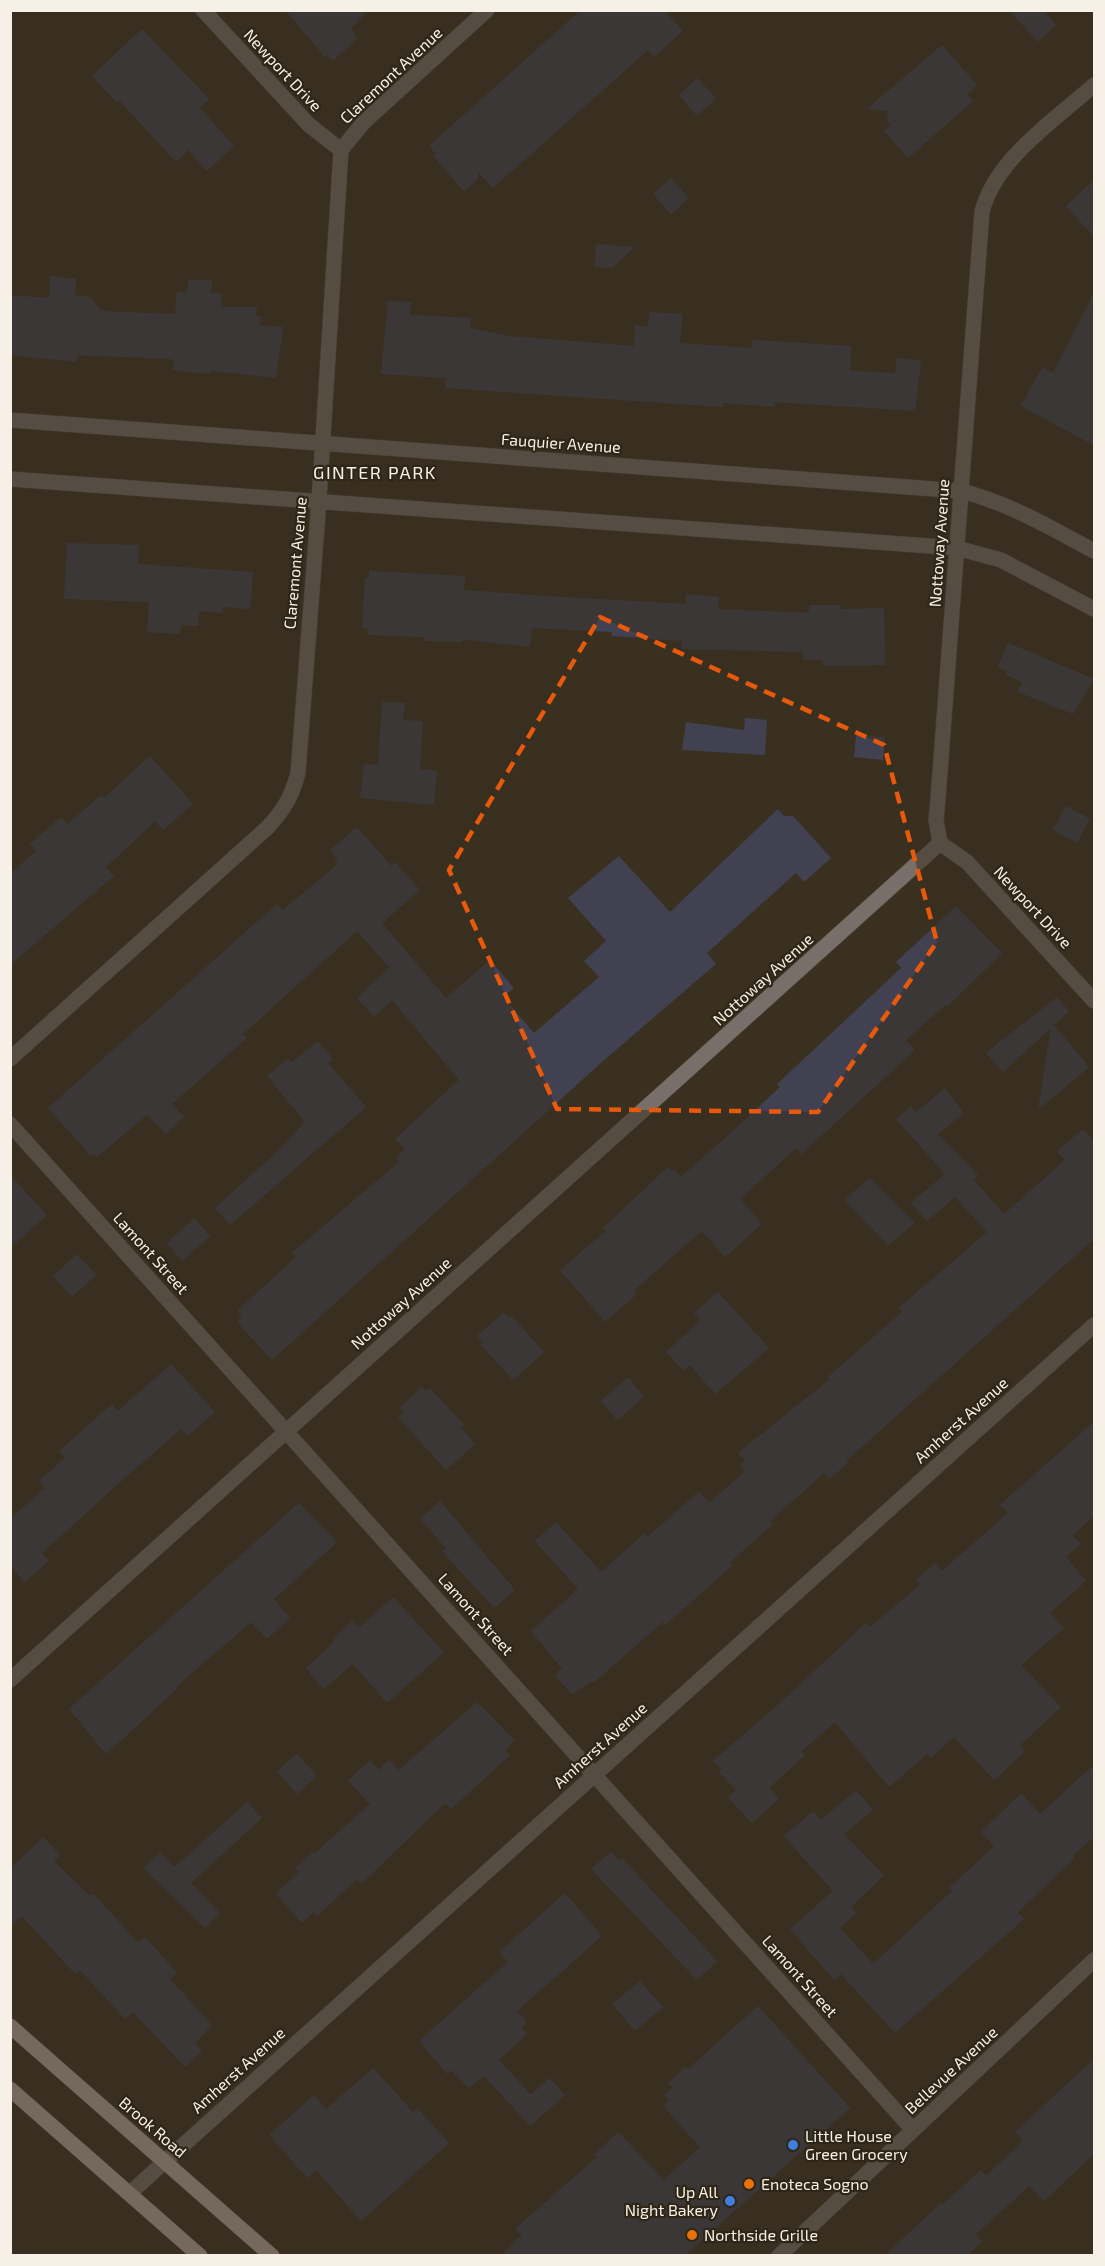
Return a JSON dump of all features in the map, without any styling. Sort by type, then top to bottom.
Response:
[{"type":"main road","name":"Brook Road","points":[[10,2026],[272,2256]]},
{"type":"main road","points":[[10,2089],[200,2256]]},
{"type":"street","name":"Newport Drive","points":[[203,10],[309,125],[341,150]]},
{"type":"street","name":"Claremont Avenue","points":[[10,1059],[283,811],[292,794],[298,772],[319,501],[341,150],[364,122],[488,10]]},
{"type":"street","name":"Nottoway Avenue","points":[[10,1680],[940,843],[937,809],[976,255],[986,194],[1012,158],[1095,85]]},
{"type":"street","name":"Fauquier Avenue","points":[[10,420],[961,490],[997,501],[1024,513],[1095,551]]},
{"type":"street","points":[[10,479],[957,548],[1000,560],[1095,609]]},
{"type":"street","name":"Newport Drive","points":[[940,843],[967,862],[1095,1001]]},
{"type":"street","name":"Lamont Street","points":[[10,1124],[913,2130]]},
{"type":"street","name":"Amherst Avenue","points":[[130,2193],[1095,1325]]},
{"type":"street","name":"Bellevue Avenue","points":[[778,2256],[1095,1960]]},
{"type":"highlighted area","points":[[600,617],[884,745],[937,942],[818,1112],[557,1109],[449,870]]},
{"type":"building","points":[[285,10],[369,10],[351,28],[357,39],[333,61],[327,55],[325,57]]},
{"type":"building","points":[[581,10],[664,10],[683,31],[654,57],[648,50],[493,188],[478,172],[478,179],[464,191],[433,156],[436,154],[429,146]]},
{"type":"building","points":[[1009,10],[1043,10],[1056,25],[1038,42]]},
{"type":"building","points":[[142,29],[209,99],[200,108],[234,146],[207,171],[188,150],[176,162],[119,100],[117,103],[92,76]]},
{"type":"building","points":[[942,45],[977,85],[967,94],[973,101],[908,158],[884,131],[891,125],[887,122],[888,111],[867,109]]},
{"type":"building","points":[[697,78],[716,98],[697,116],[679,95]]},
{"type":"building","points":[[671,178],[689,198],[671,214],[653,194]]},
{"type":"building","points":[[1095,179],[1095,238],[1066,206]]},
{"type":"building","points":[[596,244],[635,247],[612,268],[595,267]]},
{"type":"building","points":[[50,276],[76,279],[75,295],[91,297],[101,311],[175,314],[177,292],[187,293],[189,279],[212,281],[211,293],[222,294],[221,307],[257,307],[256,316],[261,316],[260,325],[283,327],[276,378],[211,371],[210,374],[173,370],[174,362],[171,359],[77,355],[76,362],[10,355],[10,295],[49,298]]},
{"type":"building","points":[[1095,291],[1095,446],[1021,406],[1042,367],[1053,373]]},
{"type":"building","points":[[388,301],[411,302],[410,315],[471,318],[470,328],[509,336],[634,346],[635,325],[648,327],[649,312],[682,314],[680,343],[751,348],[753,340],[851,346],[851,371],[895,373],[897,358],[921,361],[915,411],[775,402],[775,407],[723,403],[723,407],[445,388],[446,378],[381,374]]},
{"type":"building","points":[[67,543],[139,545],[138,564],[253,572],[250,609],[223,607],[222,613],[199,611],[198,626],[181,625],[180,634],[147,632],[149,602],[64,599]]},
{"type":"building","points":[[369,571],[465,576],[464,590],[686,604],[686,594],[719,597],[718,609],[809,613],[809,605],[841,605],[840,609],[884,608],[885,665],[823,666],[823,660],[803,660],[803,652],[682,649],[682,641],[611,636],[612,632],[532,628],[530,647],[462,639],[462,642],[424,641],[424,637],[368,635],[369,629],[362,628],[365,578],[369,578]]},
{"type":"building","points":[[1008,643],[1094,679],[1073,714],[1018,692],[1022,682],[1006,675],[1007,671],[998,667]]},
{"type":"building","points":[[382,702],[405,703],[403,720],[423,721],[420,769],[437,771],[434,805],[360,798],[364,764],[378,765]]},
{"type":"building","points":[[745,718],[767,720],[765,755],[682,750],[686,722],[744,730]]},
{"type":"building","points":[[856,735],[885,737],[883,760],[854,757]]},
{"type":"building","points":[[150,756],[193,804],[163,830],[155,821],[106,867],[114,876],[10,965],[10,874],[36,851],[30,844],[61,817],[68,824],[101,795],[104,798]]},
{"type":"building","points":[[1066,806],[1090,819],[1077,843],[1053,830]]},
{"type":"building","points":[[778,809],[784,816],[793,816],[831,858],[804,882],[796,873],[707,953],[716,964],[602,1062],[272,1360],[237,1322],[242,1317],[237,1311],[296,1257],[292,1253],[399,1162],[395,1158],[405,1149],[395,1139],[459,1080],[392,1000],[374,1017],[357,998],[389,967],[357,931],[243,1034],[247,1038],[172,1104],[184,1117],[166,1134],[147,1115],[97,1157],[94,1154],[91,1156],[48,1108],[277,904],[283,910],[338,864],[334,860],[337,858],[330,850],[357,827],[391,866],[395,862],[420,890],[382,923],[446,998],[490,960],[514,988],[503,997],[534,1033],[599,977],[584,961],[606,941],[568,898],[619,856],[670,912]]},
{"type":"building","points":[[956,906],[1002,953],[947,1007],[945,1005],[906,1040],[915,1050],[898,1066],[801,1154],[796,1148],[740,1199],[762,1224],[725,1257],[702,1231],[634,1290],[637,1294],[605,1322],[560,1270],[606,1231],[603,1228],[668,1167],[672,1171],[674,1169],[681,1177],[726,1137],[780,1087],[777,1084],[901,968],[896,962]]},
{"type":"building","points":[[1057,997],[1069,1011],[1054,1025],[1089,1067],[1038,1110],[1051,1028],[1003,1072],[986,1053]]},
{"type":"building","points":[[318,1041],[333,1059],[328,1063],[366,1107],[230,1225],[215,1208],[277,1152],[305,1122],[267,1076],[288,1059],[291,1063]]},
{"type":"building","points":[[945,1088],[964,1113],[938,1134],[978,1175],[974,1180],[1004,1214],[1065,1160],[1057,1151],[1083,1129],[1095,1142],[1095,1238],[846,1461],[848,1463],[829,1479],[824,1473],[770,1521],[773,1524],[730,1562],[733,1565],[665,1625],[663,1622],[593,1683],[591,1681],[572,1695],[555,1675],[562,1669],[531,1631],[578,1589],[535,1541],[556,1522],[601,1572],[645,1533],[648,1537],[699,1491],[709,1503],[745,1471],[740,1465],[745,1461],[738,1453],[830,1379],[828,1377],[902,1312],[899,1308],[987,1232],[955,1197],[927,1221],[911,1203],[945,1174],[896,1119],[911,1106],[916,1112]]},
{"type":"building","points":[[10,1175],[47,1215],[10,1248]]},
{"type":"building","points":[[870,1178],[915,1223],[888,1245],[844,1200]]},
{"type":"building","points":[[194,1218],[210,1236],[182,1261],[167,1243]]},
{"type":"building","points":[[77,1254],[96,1275],[72,1297],[53,1276]]},
{"type":"building","points":[[718,1292],[769,1348],[715,1394],[690,1365],[684,1371],[666,1352],[701,1320],[694,1313]]},
{"type":"building","points":[[504,1312],[509,1318],[512,1316],[544,1352],[513,1380],[480,1344],[483,1342],[477,1336]]},
{"type":"building","points":[[171,1364],[215,1412],[188,1436],[181,1429],[129,1474],[42,1553],[49,1561],[25,1582],[10,1566],[10,1519],[45,1488],[39,1481],[65,1458],[59,1451],[112,1404],[118,1411]]},
{"type":"building","points":[[628,1377],[644,1397],[617,1420],[601,1401]]},
{"type":"building","points":[[422,1387],[426,1391],[430,1388],[464,1425],[461,1427],[475,1444],[446,1470],[398,1417],[404,1412],[399,1408]]},
{"type":"building","points":[[1095,1421],[1095,1515],[1073,1535],[1081,1544],[1066,1557],[1086,1581],[1050,1613],[1064,1628],[1021,1665],[1061,1707],[1020,1745],[1025,1751],[994,1780],[954,1737],[931,1758],[927,1754],[889,1787],[835,1722],[802,1751],[805,1755],[769,1788],[779,1799],[752,1823],[728,1797],[736,1790],[719,1772],[721,1769],[713,1761],[866,1623],[870,1627],[920,1585],[916,1580],[935,1563],[942,1571],[1008,1513],[1000,1505]]},
{"type":"building","points":[[440,1501],[515,1590],[494,1608],[442,1551],[446,1548],[420,1519]]},
{"type":"building","points":[[299,1503],[337,1542],[274,1599],[290,1618],[267,1639],[251,1622],[177,1686],[178,1688],[106,1754],[69,1709]]},
{"type":"building","points":[[393,1597],[444,1652],[387,1703],[353,1664],[323,1689],[306,1668],[334,1642],[332,1640],[352,1621],[359,1628]]},
{"type":"building","points":[[477,1702],[515,1741],[505,1750],[510,1755],[451,1809],[445,1803],[361,1884],[357,1879],[317,1916],[314,1912],[302,1923],[276,1894],[299,1872],[295,1868],[370,1804],[348,1781],[370,1760],[379,1770],[389,1760],[399,1770]]},
{"type":"building","points":[[297,1754],[317,1776],[297,1794],[277,1771]]},
{"type":"building","points":[[1095,1764],[1095,1836],[1073,1855],[1075,1858],[1018,1912],[1024,1919],[895,2033],[841,1974],[834,1980],[790,1929],[833,1891],[784,1836],[813,1811],[821,1820],[856,1790],[873,1810],[844,1834],[884,1875],[851,1907],[856,1913],[840,1928],[873,1964],[952,1891],[949,1888],[994,1846],[981,1832],[1021,1793],[1040,1814]]},
{"type":"building","points":[[247,1802],[262,1818],[191,1883],[220,1913],[205,1928],[143,1868],[160,1852],[175,1867]]},
{"type":"building","points":[[43,1837],[60,1855],[54,1861],[90,1896],[93,1893],[138,1943],[145,1937],[177,1973],[170,1979],[212,2025],[195,2043],[202,2051],[185,2067],[133,2012],[125,2019],[80,1970],[75,1974],[22,1916],[10,1928],[10,1869]]},
{"type":"building","points":[[611,1852],[619,1861],[622,1858],[717,1961],[697,1980],[591,1869]]},
{"type":"building","points":[[565,1893],[602,1936],[517,2011],[527,2022],[521,2027],[527,2034],[499,2060],[531,2095],[549,2078],[565,2095],[530,2126],[484,2076],[469,2088],[451,2070],[447,2074],[419,2041],[508,1962],[499,1952]]},
{"type":"building","points":[[640,1981],[663,2007],[635,2031],[612,2004]]},
{"type":"building","points":[[758,2006],[850,2108],[684,2256],[500,2256],[522,2235],[515,2229],[597,2157],[595,2154],[618,2132],[664,2180],[700,2147],[663,2106],[669,2101],[664,2095],[673,2087],[668,2083],[685,2067],[688,2069]]},
{"type":"building","points":[[1095,2058],[1095,2153],[1044,2201],[1029,2186],[976,2234],[982,2241],[967,2256],[884,2256],[941,2203],[942,2205],[981,2170],[986,2176],[1020,2144],[1022,2139],[1015,2132]]},
{"type":"building","points":[[373,2068],[413,2112],[417,2108],[449,2143],[361,2221],[316,2170],[307,2178],[269,2135],[314,2095],[326,2109]]},
{"type":"place","name":"Little House Green Grocery","points":[[793,2145]]},
{"type":"place","name":"Enoteca Sogno","points":[[749,2184]]},
{"type":"place","name":"Up All Night Bakery","points":[[730,2201]]},
{"type":"place","name":"Northside Grille","points":[[692,2235]]},
{"type":"district","name":"GINTER PARK","points":[[375,473]]}]
